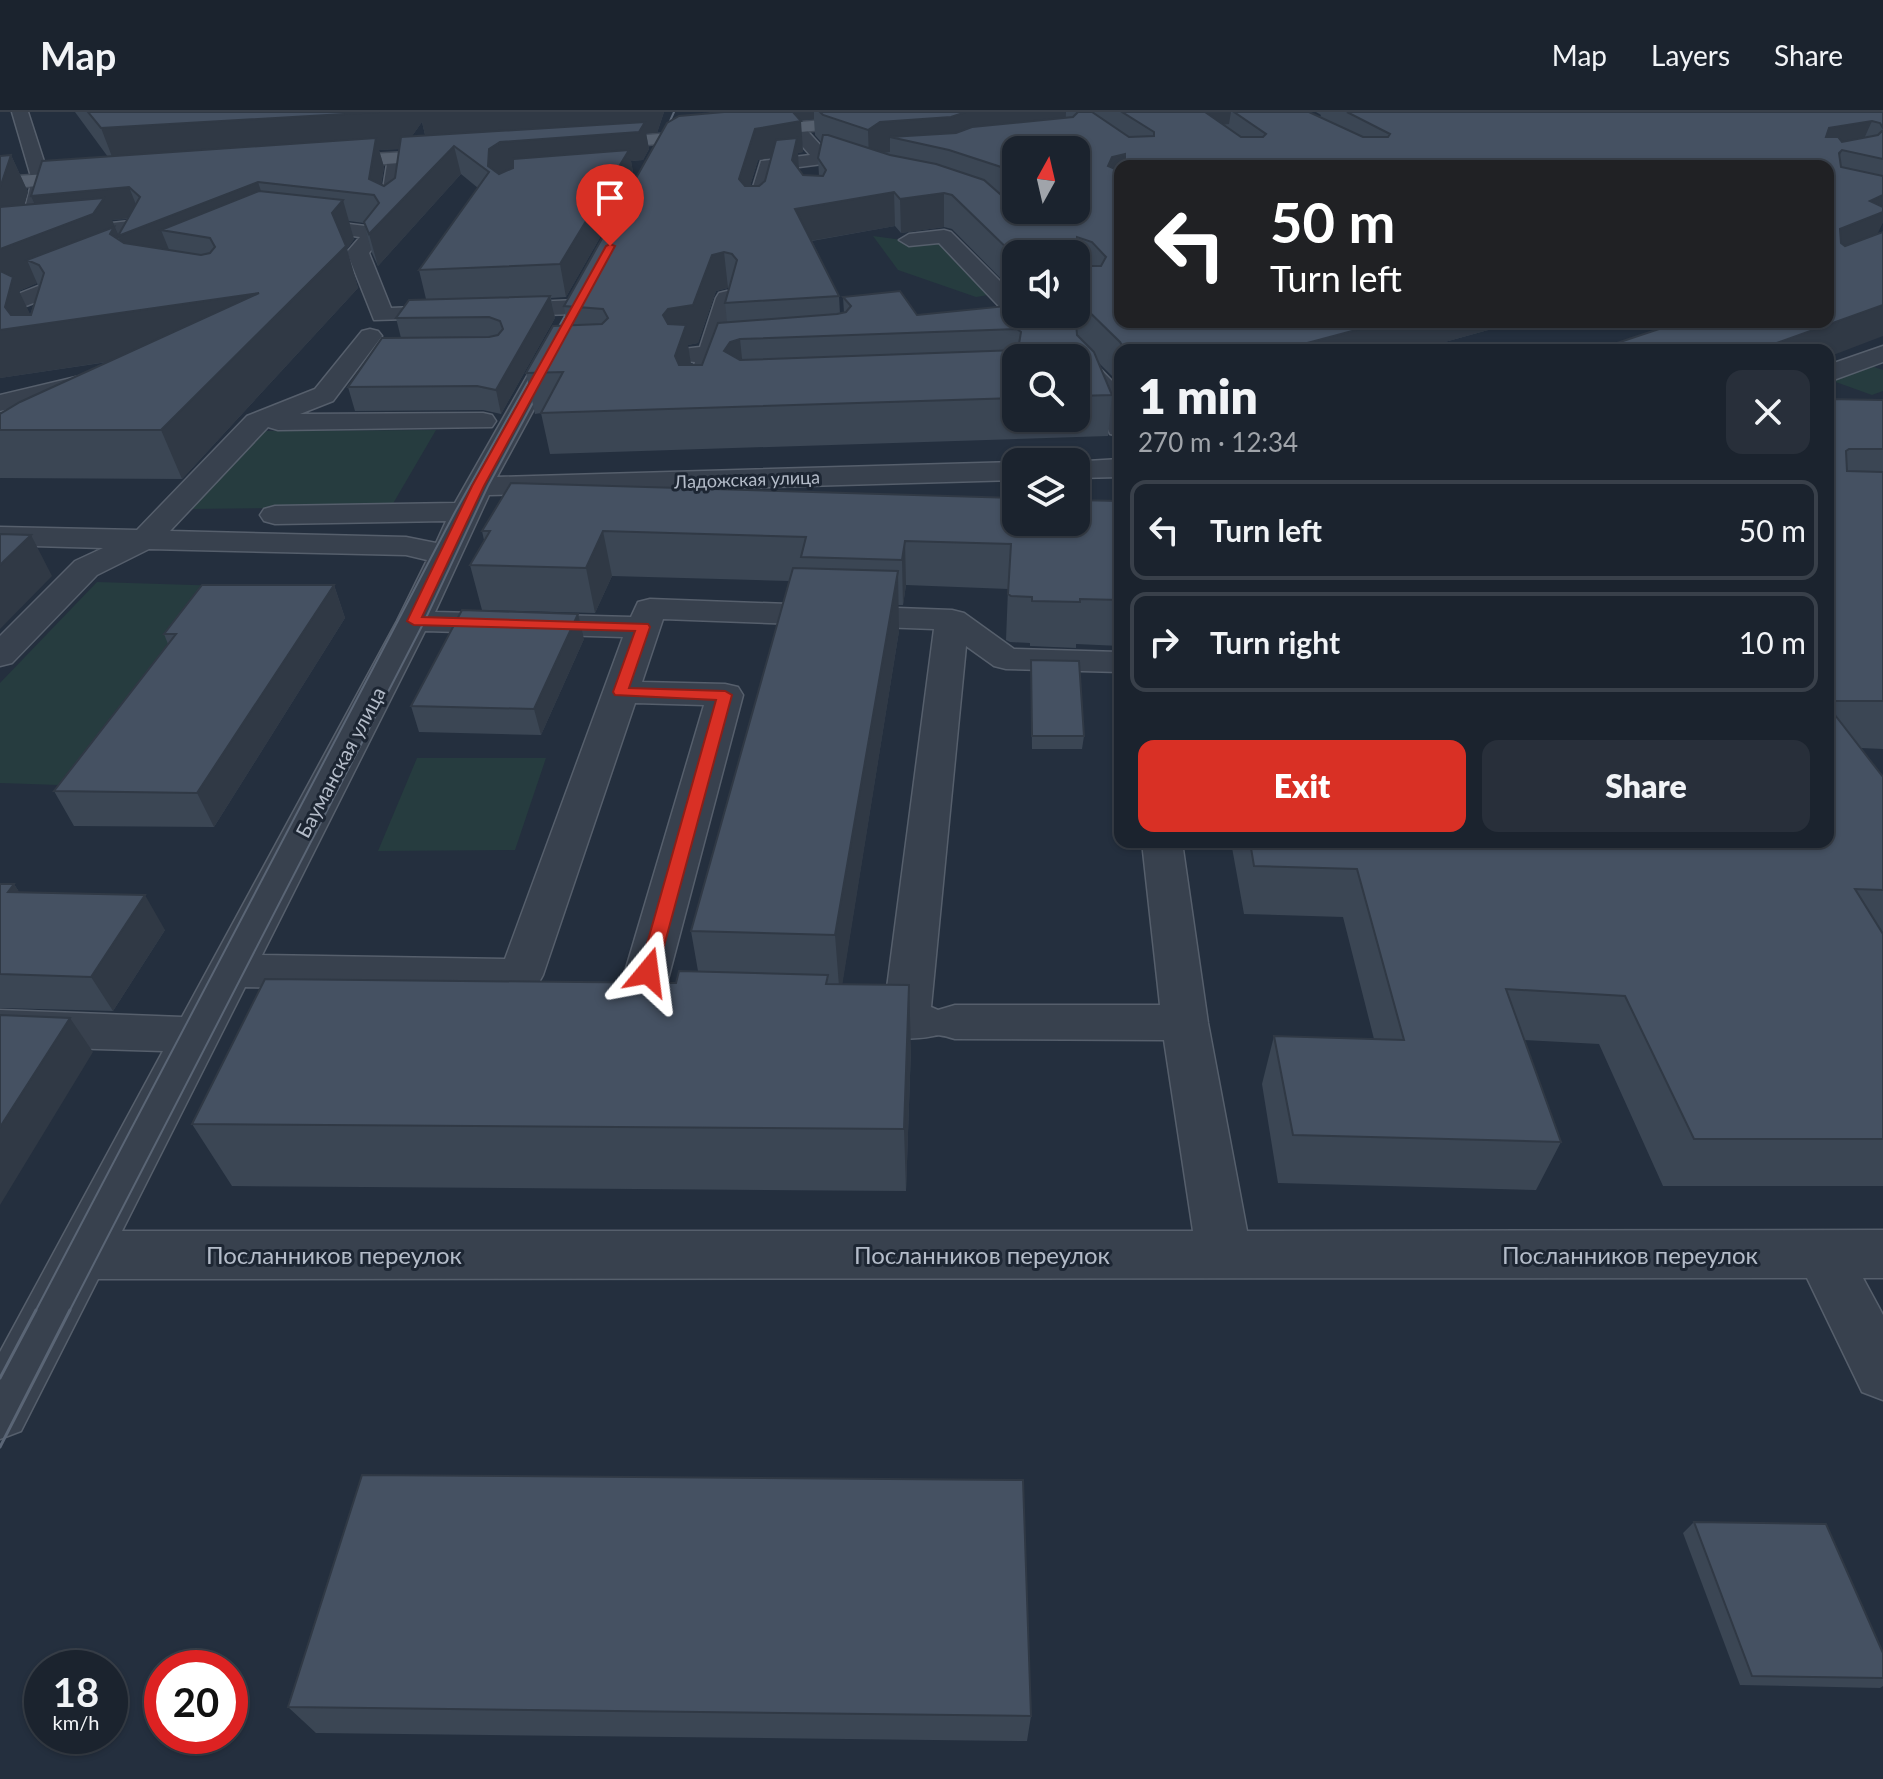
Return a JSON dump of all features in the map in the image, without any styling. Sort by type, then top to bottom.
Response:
[{"type":"main road","points":[[569,143],[671,131],[902,112]]},
{"type":"main road","points":[[671,131],[796,129],[976,112]]},
{"type":"main road","points":[[417,145],[472,149],[397,158],[313,164],[417,145]]},
{"type":"main road","points":[[0,173],[40,175],[115,170]]},
{"type":"main road","points":[[0,183],[40,175]]},
{"type":"street","points":[[0,120],[21,114],[40,175],[28,238]]},
{"type":"street","points":[[796,129],[826,164],[899,181]]},
{"type":"street","points":[[657,159],[671,131]]},
{"type":"street","points":[[390,208],[397,158]]},
{"type":"street","points":[[755,213],[768,165],[883,159]]},
{"type":"street","name":"Бауманская улица","points":[[2,1402],[414,621],[472,499],[583,297],[382,315],[358,252],[375,232],[269,221]]},
{"type":"street","points":[[0,241],[139,226],[121,261],[9,306]]},
{"type":"street","points":[[909,240],[944,236],[1002,296]]},
{"type":"street","points":[[123,257],[148,261]]},
{"type":"street","points":[[696,397],[727,298]]},
{"type":"street","points":[[9,306],[48,315]]},
{"type":"street","points":[[1048,328],[1098,379],[1114,415]]},
{"type":"street","points":[[0,656],[86,568],[158,528],[256,422],[324,395],[372,346]]},
{"type":"street","points":[[683,355],[781,349]]},
{"type":"street","points":[[520,350],[582,355]]},
{"type":"street","points":[[1834,372],[1883,353]]},
{"type":"street","points":[[0,403],[85,399]]},
{"type":"street","points":[[256,422],[483,421]]},
{"type":"street","points":[[1090,470],[1114,472]]},
{"type":"street","name":"Ладожская улица","points":[[158,528],[472,499],[1002,472]]},
{"type":"street","points":[[0,536],[158,528],[406,546],[446,554]]},
{"type":"street","points":[[521,975],[650,609],[952,620],[1006,659],[1114,662]]},
{"type":"street","points":[[927,1021],[952,620]]},
{"type":"street","points":[[414,621],[643,627]]},
{"type":"street","points":[[230,971],[521,975],[659,1007],[725,695],[620,692]]},
{"type":"street","points":[[1163,848],[1185,1023],[1224,1254]]},
{"type":"street","points":[[814,1018],[1185,1023]]},
{"type":"street","points":[[0,1028],[197,1035]]},
{"type":"street","points":[[1823,1254],[1883,1373]]},
{"type":"street","name":"Посланников переулок","points":[[82,1255],[1883,1254]]},
{"type":"green space","points":[[873,236],[910,241],[935,240],[988,295],[976,297],[898,270]]},
{"type":"green space","points":[[1871,366],[1883,370],[1883,391],[1872,395],[1834,381]]},
{"type":"green space","points":[[436,430],[391,507],[189,509],[261,431]]},
{"type":"green space","points":[[97,582],[225,586],[59,785],[0,783],[0,683]]},
{"type":"green space","points":[[417,758],[546,758],[515,850],[378,851]]},
{"type":"building","points":[[88,112],[379,112],[101,128]]},
{"type":"building","points":[[724,112],[793,112],[801,121],[755,129],[739,179],[745,186],[759,186],[765,181],[776,140],[797,138],[792,160],[803,175],[823,176],[826,170],[818,158],[823,135],[828,135],[984,180],[1002,196],[1002,224],[1090,224],[1090,136],[1002,136],[1002,168],[949,150],[890,137],[956,133],[972,127],[1073,117],[1078,112],[1092,112],[1129,137],[1154,136],[1154,132],[1122,112],[1205,112],[1241,137],[1263,137],[1266,134],[1234,112],[1309,112],[1363,137],[1388,137],[1390,134],[1347,112],[1883,112],[1883,128],[1880,123],[1872,121],[1829,128],[1826,137],[1838,137],[1842,142],[1878,135],[1883,130],[1883,159],[1842,150],[1839,153],[1841,167],[1883,176],[1883,195],[1870,201],[1883,207],[1883,212],[1840,229],[1841,243],[1845,246],[1883,232],[1883,305],[1834,322],[1834,160],[1125,160],[1125,154],[1112,157],[1108,166],[1114,168],[1114,328],[1364,328],[1304,344],[1121,344],[1090,313],[1090,266],[1101,266],[1106,257],[1090,240],[1077,237],[1077,240],[1002,240],[1002,243],[952,195],[944,193],[900,199],[894,192],[795,209],[839,296],[725,303],[737,260],[732,254],[724,252],[712,255],[693,305],[668,309],[663,315],[668,324],[686,325],[675,356],[679,365],[702,365],[718,323],[837,314],[846,312],[851,306],[843,297],[900,291],[917,315],[1002,306],[1002,328],[1076,328],[1077,335],[1086,344],[1019,344],[1021,332],[1017,329],[740,339],[730,342],[724,351],[740,360],[1002,351],[1002,398],[541,413],[563,372],[526,373],[553,326],[602,324],[608,318],[603,309],[564,306],[667,123],[679,116]]},
{"type":"building","points":[[820,112],[966,112],[951,117],[880,122],[868,130]]},
{"type":"building","points":[[645,122],[639,132],[500,142],[489,149],[488,166],[499,174],[513,168],[513,159],[629,150],[560,264],[419,270],[489,172],[454,146],[369,234],[364,222],[379,203],[374,195],[258,182],[118,236],[140,197],[129,187],[31,196],[42,161],[376,138],[369,179],[384,186],[395,178],[401,137]]},
{"type":"building","points":[[11,155],[0,188],[0,156]]},
{"type":"building","points":[[259,191],[343,200],[332,213],[346,246],[161,430],[0,430],[0,414],[20,402],[259,293],[0,330],[0,271],[13,277],[5,307],[11,315],[31,315],[44,273],[39,265],[27,260],[114,227],[110,234],[124,243],[201,255],[210,253],[215,247],[210,238],[161,230]]},
{"type":"building","points":[[104,198],[93,214],[0,249],[0,207]]},
{"type":"building","points":[[550,296],[496,390],[477,386],[348,387],[382,338],[489,337],[498,335],[503,329],[500,321],[489,317],[396,318],[409,300]]},
{"type":"building","points":[[1662,328],[1819,328],[1774,344],[1614,344]]},
{"type":"building","points":[[1090,348],[1094,352],[1112,395],[1090,396]]},
{"type":"building","points":[[1834,399],[1883,400],[1883,449],[1846,451],[1847,471],[1883,472],[1883,701],[1834,701]]},
{"type":"building","points":[[511,483],[1002,498],[1002,536],[1090,536],[1090,500],[1114,501],[1114,600],[1032,601],[1032,597],[1011,596],[1008,594],[1011,544],[905,541],[902,560],[801,557],[806,537],[603,531],[586,568],[470,565],[490,531],[482,531]]},
{"type":"building","points":[[0,534],[31,535],[0,565]]},
{"type":"building","points":[[793,568],[898,571],[835,935],[691,931]]},
{"type":"building","points":[[202,585],[334,585],[197,793],[54,791],[176,634],[164,634]]},
{"type":"building","points":[[462,610],[578,614],[534,709],[411,706]]},
{"type":"building","points":[[1031,660],[1079,661],[1084,736],[1032,736]]},
{"type":"building","points":[[1834,714],[1883,777],[1883,890],[1855,889],[1883,934],[1883,1139],[1694,1139],[1625,996],[1506,989],[1561,1142],[1293,1135],[1274,1036],[1404,1040],[1357,869],[1254,866],[1251,848],[1834,848]]},
{"type":"building","points":[[0,884],[14,884],[8,892],[145,895],[91,977],[0,974]]},
{"type":"building","points":[[679,971],[828,975],[826,984],[909,985],[904,1129],[192,1124],[265,979],[676,983]]},
{"type":"building","points":[[0,1015],[70,1018],[0,1127]]},
{"type":"building","points":[[362,1475],[1023,1480],[1031,1716],[288,1707]]},
{"type":"building","points":[[1694,1522],[1826,1524],[1883,1653],[1883,1678],[1752,1676]]},
{"type":"tram line","points":[[661,141],[674,112]]},
{"type":"tram line","points":[[35,1312],[455,512],[576,296]]},
{"type":"tram line","points":[[69,1312],[424,622],[488,486],[544,382]]},
{"type":"tram line","points":[[0,1378],[36,1310]]},
{"type":"tram line","points":[[0,1447],[70,1310]]},
{"type":"route","points":[[610,246],[478,486],[414,621],[643,627],[620,692],[725,695],[648,972]]}]
